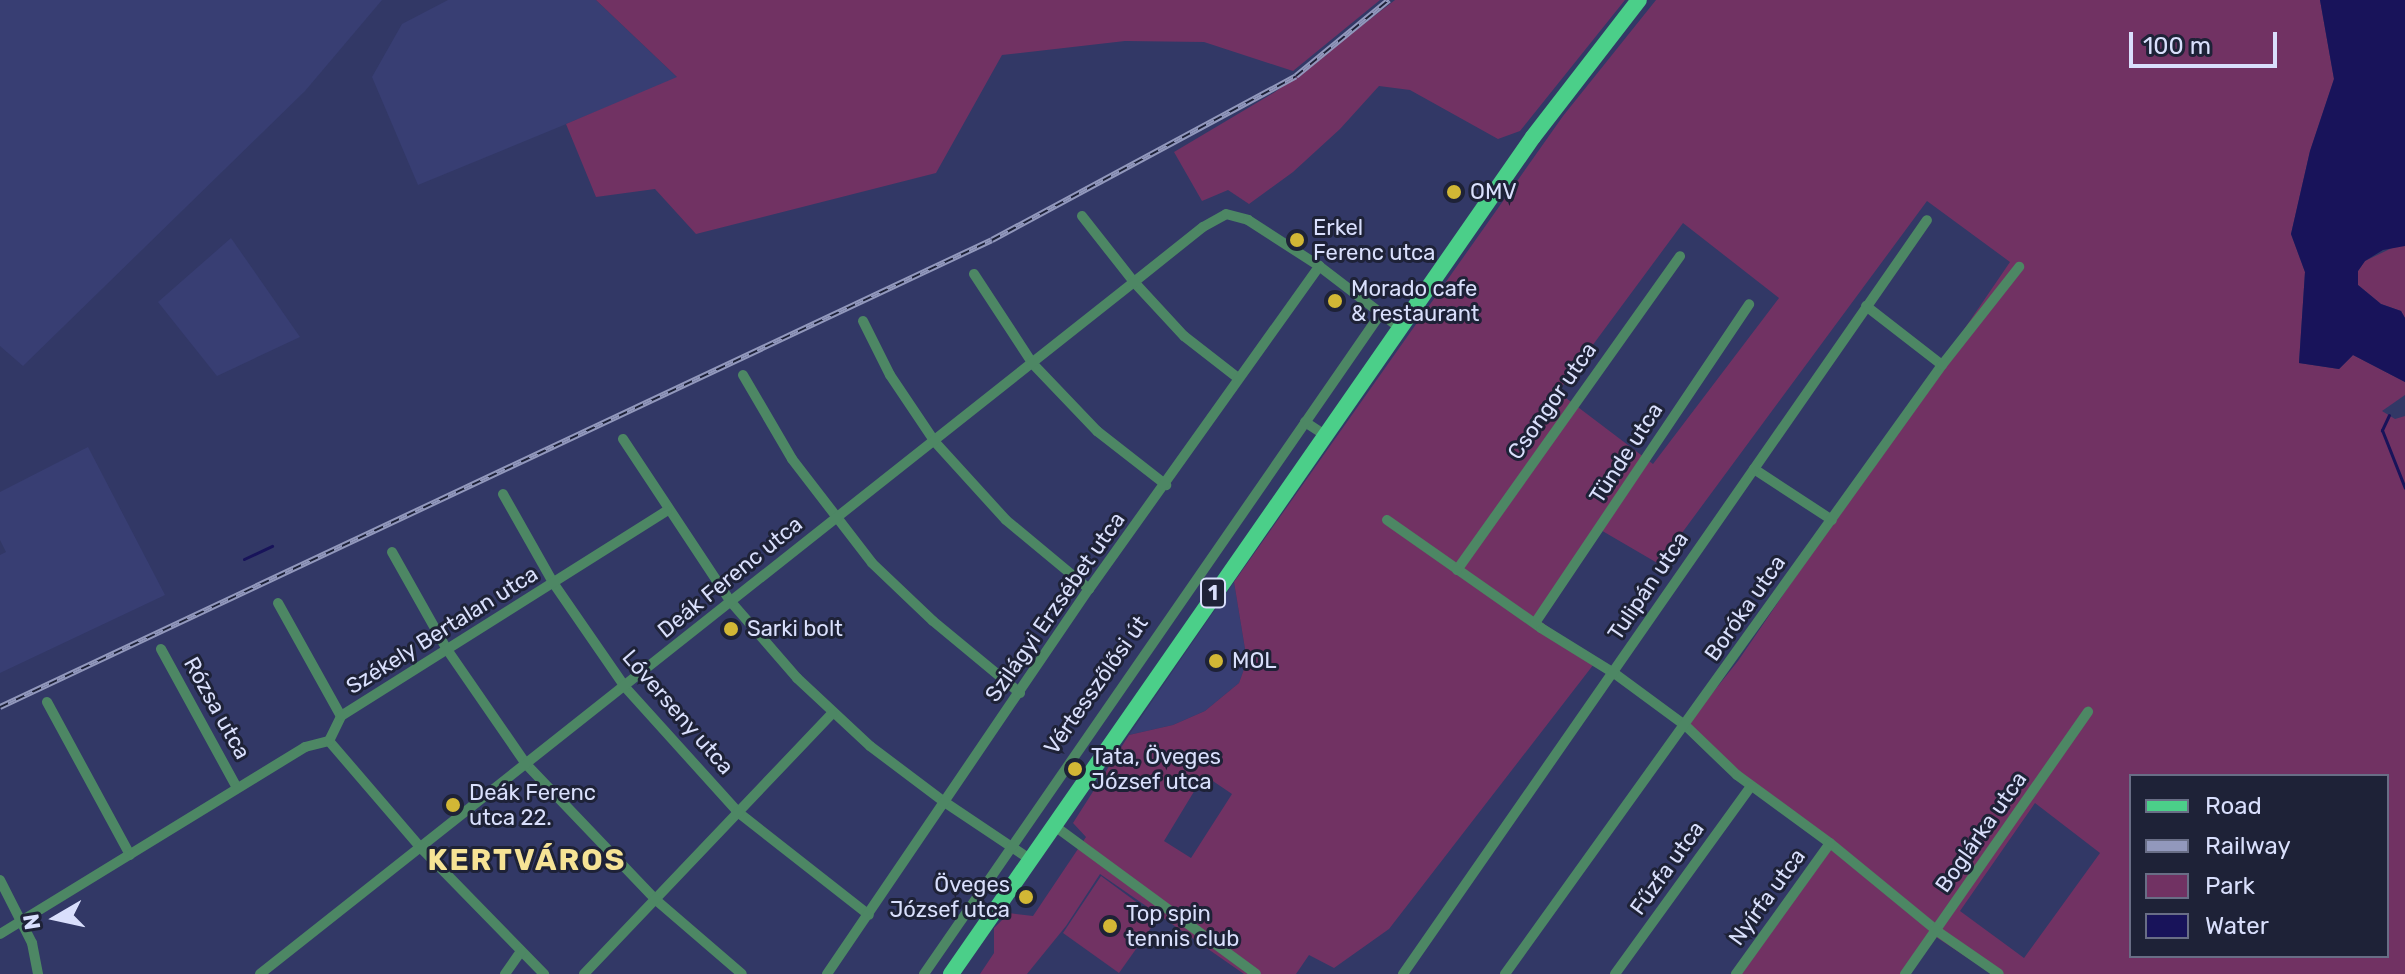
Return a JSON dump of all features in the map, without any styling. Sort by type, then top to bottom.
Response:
[{"type":"main road","name":"Vértesszőlősi út","points":[[951,974],[1548,115],[1639,0]]},
{"type":"street","name":"Deák Ferenc utca","points":[[260,974],[422,849],[1203,227],[1226,214],[1248,220],[1319,266]]},
{"type":"street","points":[[1082,216],[1134,282],[1184,336],[1238,378]]},
{"type":"street","name":"Tulipán utca","points":[[1403,974],[1614,673],[1676,576],[1927,220]]},
{"type":"street","name":"Csongor utca","points":[[1457,570],[1680,256]]},
{"type":"street","points":[[1319,266],[1400,328]]},
{"type":"street","name":"Szilágyi Erzsébet utca","points":[[827,974],[1089,589],[1319,266]]},
{"type":"street","name":"Boróka utca","points":[[1505,974],[1686,726],[1942,365],[2019,267]]},
{"type":"street","points":[[974,274],[1033,364],[1097,431],[1166,485]]},
{"type":"street","name":"Tünde utca","points":[[1535,623],[1749,304]]},
{"type":"street","points":[[1866,306],[1942,365]]},
{"type":"street","name":"Vértesszőlősi út","points":[[924,974],[1381,313]]},
{"type":"street","points":[[863,321],[890,375],[935,442],[1006,520],[1089,589]]},
{"type":"street","points":[[743,375],[792,459],[872,563],[923,612],[1020,693]]},
{"type":"street","points":[[1305,422],[1325,435]]},
{"type":"street","points":[[623,439],[667,511],[731,602],[832,714],[943,801],[1031,860]]},
{"type":"street","points":[[1754,469],[1832,520]]},
{"type":"street","name":"Lóverseny utca","points":[[503,494],[554,584],[625,687],[739,813],[869,915]]},
{"type":"street","name":"Székely Bertalan utca","points":[[329,741],[341,716],[667,511]]},
{"type":"street","points":[[1387,520],[1535,623],[1614,673],[1686,726],[1751,786],[1830,843],[1937,931],[1999,974]]},
{"type":"street","points":[[392,552],[446,648],[526,764],[656,900],[742,974]]},
{"type":"street","points":[[278,603],[341,716]]},
{"type":"street","name":"Rózsa utca","points":[[161,649],[237,788]]},
{"type":"street","points":[[47,702],[130,855]]},
{"type":"street","name":"Boglárka utca","points":[[1905,974],[2088,712]]},
{"type":"street","points":[[584,974],[832,714]]},
{"type":"street","points":[[0,934],[305,747],[329,741],[422,849],[544,974]]},
{"type":"street","name":"Fűzfa utca","points":[[1615,974],[1751,786]]},
{"type":"street","points":[[1056,827],[1256,974]]},
{"type":"street","name":"Nyírfa utca","points":[[1736,974],[1830,843]]},
{"type":"street","points":[[0,880],[32,943],[38,974]]},
{"type":"street","points":[[505,974],[521,951]]},
{"type":"shaded area","points":[[0,0],[382,0],[305,91],[23,366],[0,346]]},
{"type":"shaded area","points":[[448,0],[596,0],[678,78],[418,185],[372,77],[402,24]]},
{"type":"shaded area","points":[[231,238],[300,337],[217,376],[158,302]]},
{"type":"shaded area","points":[[88,447],[165,595],[0,673],[0,555],[6,552],[0,540],[0,492]]},
{"type":"shaded area","points":[[1234,582],[1247,661],[1239,683],[1205,711],[1173,725],[1129,735]]},
{"type":"green space","points":[[596,0],[1380,0],[1293,71],[1204,42],[1125,41],[1002,55],[936,173],[696,234],[655,189],[596,197],[566,124],[677,77]]},
{"type":"green space","points":[[1395,0],[1625,0],[1520,131],[1498,139],[1410,90],[1379,86],[1340,129],[1293,172],[1249,204],[1228,190],[1202,201],[1174,152],[1275,92]]},
{"type":"green space","points":[[1656,0],[2320,0],[2334,79],[2310,151],[2291,234],[2305,272],[2299,363],[2339,369],[2353,355],[2405,382],[2405,395],[2382,411],[2395,419],[2405,416],[2405,974],[1992,974],[1936,937],[1909,974],[1737,974],[1830,843],[1737,775],[1686,726],[1738,661],[2010,262],[1927,201],[1659,564],[1599,529],[1534,617],[1597,660],[1389,929],[1334,968],[1309,955],[1296,974],[1244,974],[1100,874],[1066,926],[1027,974],[980,974],[994,953],[994,928],[1009,913],[1033,916],[1086,837],[1073,823],[1129,735],[1173,725],[1205,711],[1239,683],[1247,661],[1234,582],[1563,116]],"holes":[[[1683,223],[1779,298],[1653,464],[1558,392]],[[1204,775],[1232,794],[1191,858],[1164,841]],[[2035,803],[2100,853],[2024,958],[1960,911]]]},
{"type":"green space","points":[[2396,246],[2405,246],[2405,318],[2401,311],[2381,304],[2358,285],[2358,271],[2365,261]]},
{"type":"green space","name":"Top spin tennis club","points":[[1101,876],[1158,918],[1119,973],[1063,933]]},
{"type":"water","points":[[2320,0],[2405,0],[2405,246],[2383,250],[2365,261],[2358,271],[2358,285],[2381,304],[2401,311],[2405,318],[2405,382],[2353,355],[2339,369],[2299,363],[2305,272],[2291,234],[2310,151],[2334,79]]},
{"type":"waterway","points":[[2389,415],[2382,430],[2405,488]]},
{"type":"waterway","points":[[244,559],[272,546]]},
{"type":"railway","points":[[0,707],[992,240],[1296,76],[1389,0]]},
{"type":"place","name":"OMV","points":[[1454,192]]},
{"type":"place","name":"Erkel Ferenc utca","points":[[1297,240]]},
{"type":"place","name":"Morado cafe & restaurant","points":[[1335,301]]},
{"type":"place","name":"Sarki bolt","points":[[731,629]]},
{"type":"place","name":"MOL","points":[[1216,661]]},
{"type":"place","name":"Tata, Öveges József utca","points":[[1075,769]]},
{"type":"place","name":"Deák Ferenc utca 22.","points":[[453,805]]},
{"type":"place","name":"Öveges József utca","points":[[1026,897]]},
{"type":"place","name":"Top spin tennis club","points":[[1110,926]]},
{"type":"district","name":"KERTVÁROS","points":[[527,860]]}]
